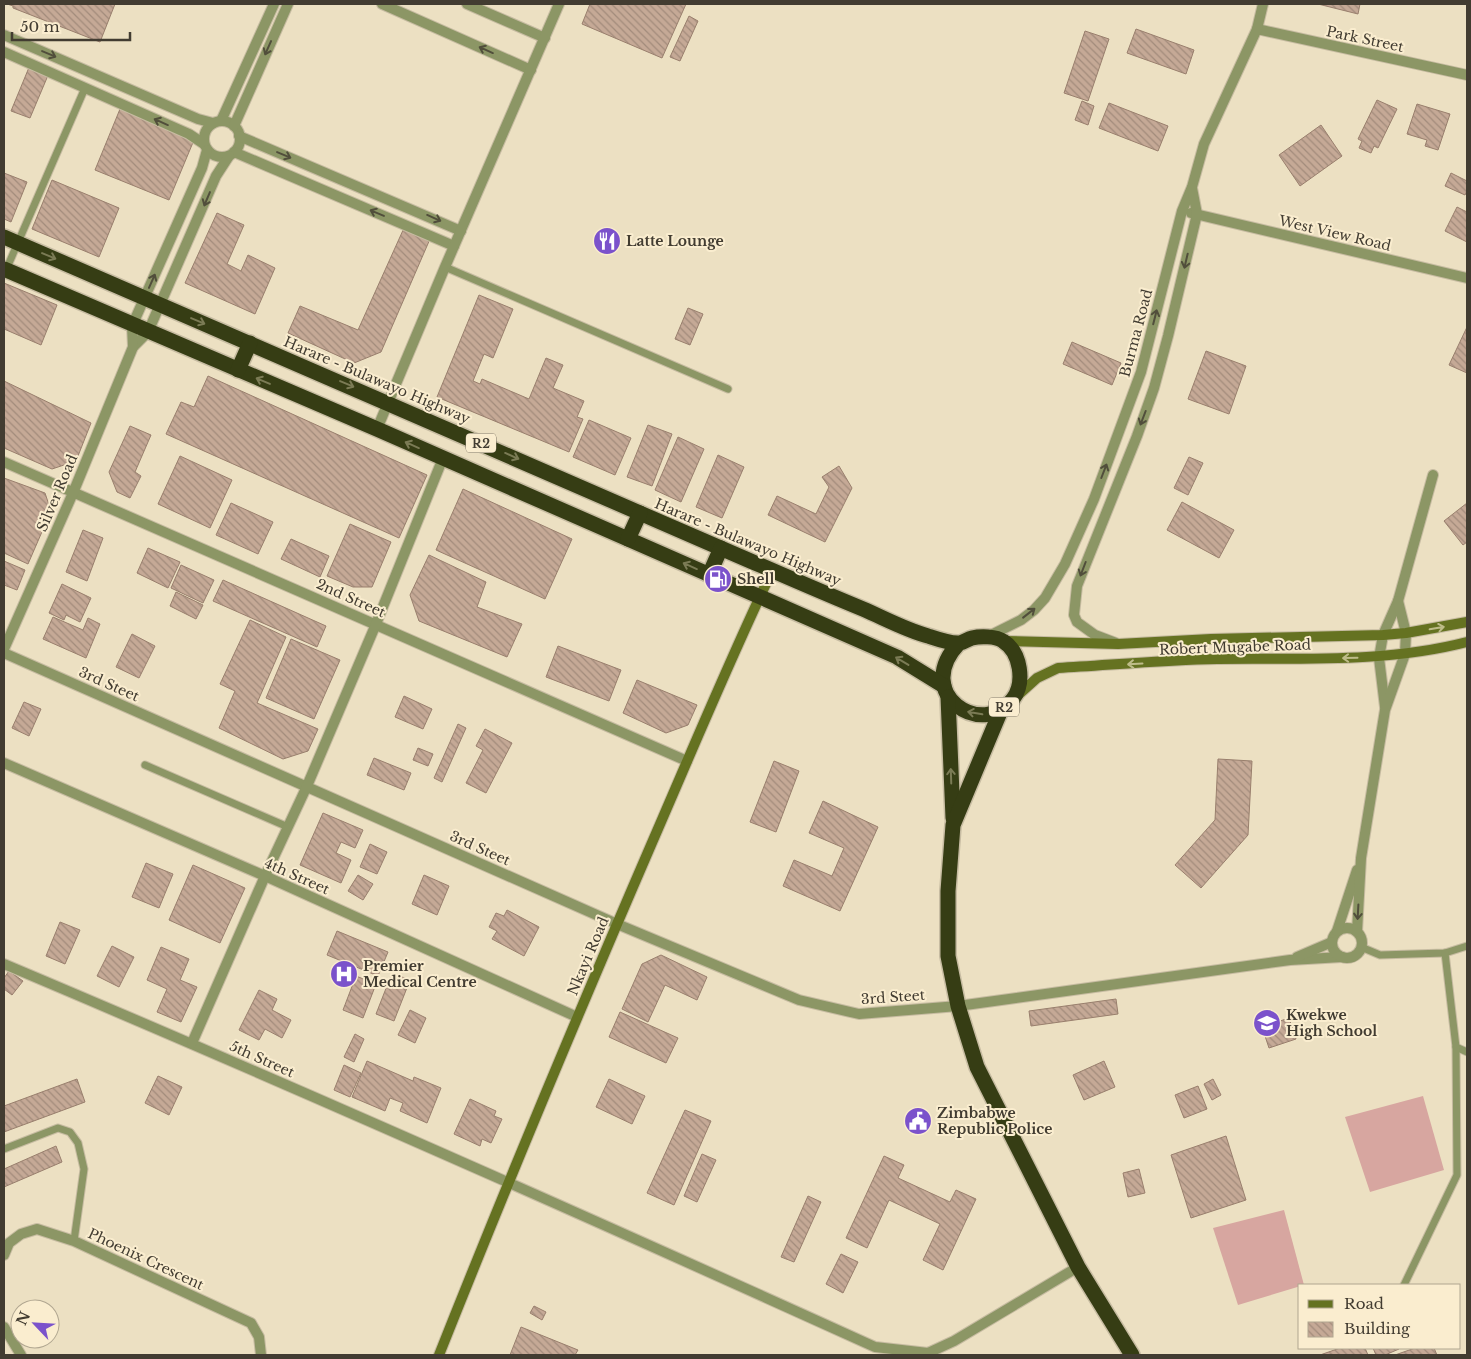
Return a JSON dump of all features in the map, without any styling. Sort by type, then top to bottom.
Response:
[{"type":"highway","name":"Harare - Bulawayo Highway","points":[[11,240],[389,402],[772,571],[927,636],[959,643],[976,637],[987,637],[1004,641]]},
{"type":"highway","name":"R2","points":[[5,270],[132,326],[377,429],[897,658],[946,691],[958,708],[972,714],[987,715],[1007,704]]},
{"type":"highway","points":[[238,370],[250,343]]},
{"type":"highway","points":[[628,539],[640,513]]},
{"type":"highway","points":[[709,574],[721,548]]},
{"type":"highway","name":"R2","points":[[953,825],[1007,704],[1020,685],[1020,670],[1016,655],[1004,641]]},
{"type":"highway","name":"R2","points":[[959,643],[948,655],[943,670],[946,691],[953,825],[948,891],[948,956],[958,1006],[977,1067],[1078,1267],[1132,1355]]},
{"type":"main road","name":"Nkayi Road","points":[[439,1355],[508,1181],[577,1017],[687,761],[772,571]]},
{"type":"main road","name":"Robert Mugabe Road","points":[[1004,641],[1118,644],[1211,639],[1383,635],[1406,634],[1467,622]]},
{"type":"main road","name":"Robert Mugabe Road","points":[[1007,704],[1037,678],[1058,668],[1207,660],[1379,658],[1467,642]]},
{"type":"street","points":[[132,326],[202,168],[206,147],[205,132],[217,122],[274,4]]},
{"type":"street","points":[[234,126],[288,4]]},
{"type":"street","points":[[382,4],[531,70]]},
{"type":"street","points":[[467,4],[545,38]]},
{"type":"street","points":[[377,429],[559,4]]},
{"type":"street","name":"Burma Road","points":[[987,637],[1021,620],[1034,610],[1046,598],[1066,564],[1094,499],[1141,372],[1182,210],[1192,187],[1204,144],[1257,29],[1262,4]]},
{"type":"street","name":"Park Street","points":[[1257,29],[1467,75]]},
{"type":"street","points":[[4,35],[198,119],[230,123],[240,136],[240,142],[232,154],[223,158],[217,157],[189,134],[4,52]]},
{"type":"street","points":[[240,136],[461,231]]},
{"type":"street","points":[[232,154],[454,246]]},
{"type":"street","name":"Silver Road","points":[[4,651],[74,493],[133,347],[148,332],[216,176],[232,154]]},
{"type":"street","points":[[1118,644],[1095,635],[1077,622],[1074,610],[1077,586],[1151,396],[1168,336],[1197,214],[1192,187]]},
{"type":"street","name":"West View Road","points":[[1182,210],[1467,278]]},
{"type":"street","name":"Silver Road","points":[[132,326],[133,347]]},
{"type":"street","points":[[192,1043],[265,876],[307,786],[376,624],[443,458]]},
{"type":"street","name":"2nd Street","points":[[4,462],[687,761]]},
{"type":"street","points":[[1385,710],[1379,658],[1383,635],[1398,601],[1433,475]]},
{"type":"street","points":[[1290,960],[1348,958],[1354,956],[1361,947],[1362,942],[1357,932],[1361,858],[1385,710],[1405,654],[1406,634],[1398,601]]},
{"type":"street","name":"3rd Steet","points":[[4,651],[617,924],[799,1000],[826,1008],[858,1014],[958,1006],[1290,960]]},
{"type":"street","name":"4th Street","points":[[4,763],[265,876],[577,1017]]},
{"type":"street","points":[[1342,957],[1336,954],[1333,948],[1333,936],[1337,931],[1361,858]]},
{"type":"street","points":[[1337,931],[1347,928],[1357,932]]},
{"type":"street","points":[[1290,960],[1332,942]]},
{"type":"street","name":"5th Street","points":[[4,964],[192,1043],[508,1181],[875,1347],[928,1354]]},
{"type":"street","name":"Phoenix Crescent","points":[[4,1255],[9,1243],[21,1234],[37,1230],[74,1241],[251,1323],[259,1337],[261,1355]]},
{"type":"street","points":[[928,1354],[954,1341],[1078,1267]]},
{"type":"street","points":[[4,1327],[21,1355]]},
{"type":"lane","points":[[5,270],[11,240],[85,88]]},
{"type":"lane","points":[[445,267],[728,389]]},
{"type":"lane","points":[[145,765],[288,827]]},
{"type":"lane","points":[[1361,947],[1380,955],[1445,953],[1467,946]]},
{"type":"lane","points":[[1404,1284],[1457,1175],[1456,1047],[1445,953]]},
{"type":"lane","points":[[1456,1047],[1467,1052]]},
{"type":"lane","points":[[4,1149],[58,1128],[70,1132],[78,1143],[84,1169],[74,1241]]},
{"type":"shaded area","points":[[1423,1096],[1444,1170],[1370,1192],[1345,1117]]},
{"type":"shaded area","points":[[1284,1210],[1304,1284],[1298,1284],[1298,1287],[1238,1305],[1213,1228]]},
{"type":"building","points":[[7,4],[115,4],[100,42]]},
{"type":"building","points":[[590,4],[686,4],[662,58],[582,24]]},
{"type":"building","points":[[1318,4],[1360,4],[1358,14]]},
{"type":"building","points":[[689,16],[698,21],[680,61],[670,57]]},
{"type":"building","points":[[1136,29],[1194,50],[1186,74],[1127,53]]},
{"type":"building","points":[[1085,31],[1109,39],[1088,101],[1064,93]]},
{"type":"building","points":[[30,65],[49,73],[30,118],[11,111]]},
{"type":"building","points":[[1377,100],[1397,109],[1378,148],[1374,146],[1371,153],[1359,148],[1362,141],[1358,139]]},
{"type":"building","points":[[1082,101],[1094,106],[1088,125],[1075,120]]},
{"type":"building","points":[[1109,103],[1168,126],[1158,151],[1099,128]]},
{"type":"building","points":[[1417,104],[1450,114],[1438,150],[1425,146],[1427,140],[1407,134]]},
{"type":"building","points":[[120,109],[194,140],[169,200],[95,170]]},
{"type":"building","points":[[1321,125],[1342,156],[1300,186],[1279,155]]},
{"type":"building","points":[[4,173],[27,182],[11,222],[4,219]]},
{"type":"building","points":[[1451,173],[1467,181],[1465,195],[1445,186]]},
{"type":"building","points":[[52,180],[119,208],[99,257],[32,229]]},
{"type":"building","points":[[1457,207],[1467,212],[1467,242],[1445,231]]},
{"type":"building","points":[[217,213],[244,225],[227,264],[241,271],[248,255],[275,268],[255,314],[185,283]]},
{"type":"building","points":[[404,228],[430,239],[381,352],[354,363],[288,333],[300,306],[358,330]]},
{"type":"building","points":[[4,283],[57,305],[41,345],[4,329]]},
{"type":"building","points":[[479,295],[513,309],[493,358],[484,354],[473,381],[480,384],[482,379],[529,399],[546,358],[563,365],[553,388],[584,401],[577,417],[583,419],[569,452],[437,397]]},
{"type":"building","points":[[688,308],[703,314],[690,345],[675,339]]},
{"type":"building","points":[[1467,327],[1467,373],[1449,365]]},
{"type":"building","points":[[1072,342],[1121,363],[1112,385],[1063,364]]},
{"type":"building","points":[[1206,351],[1246,366],[1229,414],[1188,399]]},
{"type":"building","points":[[208,376],[427,475],[399,538],[166,434],[181,402],[194,407]]},
{"type":"building","points":[[4,381],[91,423],[76,461],[52,469],[4,448]]},
{"type":"building","points":[[589,420],[631,438],[615,475],[573,457]]},
{"type":"building","points":[[648,425],[672,434],[652,486],[627,477]]},
{"type":"building","points":[[130,426],[151,435],[135,472],[141,476],[130,498],[117,492],[109,472]]},
{"type":"building","points":[[678,437],[704,449],[681,502],[655,490]]},
{"type":"building","points":[[718,455],[744,467],[722,518],[696,507]]},
{"type":"building","points":[[180,456],[232,480],[210,528],[158,504]]},
{"type":"building","points":[[1189,457],[1203,463],[1188,495],[1174,488]]},
{"type":"building","points":[[839,466],[852,488],[825,542],[768,515],[777,496],[816,514],[829,487],[822,477]]},
{"type":"building","points":[[4,478],[45,493],[51,511],[28,564],[4,553]]},
{"type":"building","points":[[463,489],[572,539],[545,599],[436,550]]},
{"type":"building","points":[[1182,502],[1234,530],[1219,558],[1167,530]]},
{"type":"building","points":[[231,503],[273,522],[258,554],[216,535]]},
{"type":"building","points":[[1467,503],[1467,542],[1463,545],[1444,521]]},
{"type":"building","points":[[350,524],[391,542],[372,587],[353,587],[327,576]]},
{"type":"building","points":[[83,530],[103,538],[87,581],[66,572]]},
{"type":"building","points":[[291,539],[329,556],[320,577],[281,559]]},
{"type":"building","points":[[148,548],[180,562],[168,588],[137,573]]},
{"type":"building","points":[[429,555],[486,582],[477,607],[522,624],[507,657],[419,621],[410,595]]},
{"type":"building","points":[[4,561],[25,570],[17,590],[4,585]]},
{"type":"building","points":[[181,565],[214,580],[203,603],[171,588]]},
{"type":"building","points":[[223,580],[326,626],[317,647],[213,601]]},
{"type":"building","points":[[62,584],[91,598],[80,622],[66,615],[64,620],[49,613]]},
{"type":"building","points":[[176,592],[203,605],[196,619],[170,606]]},
{"type":"building","points":[[53,617],[83,630],[88,618],[100,624],[86,658],[43,639]]},
{"type":"building","points":[[250,620],[286,637],[257,703],[318,729],[308,751],[283,759],[219,728],[235,691],[220,684]]},
{"type":"building","points":[[132,634],[155,646],[139,678],[116,667]]},
{"type":"building","points":[[291,639],[340,660],[314,719],[266,698]]},
{"type":"building","points":[[558,646],[621,670],[609,701],[546,677]]},
{"type":"building","points":[[637,680],[697,705],[688,725],[666,733],[623,713]]},
{"type":"building","points":[[404,696],[432,709],[423,729],[395,717]]},
{"type":"building","points":[[24,702],[41,709],[29,736],[12,728]]},
{"type":"building","points":[[458,724],[466,728],[442,782],[434,778]]},
{"type":"building","points":[[485,729],[512,743],[486,793],[466,783],[483,750],[476,746]]},
{"type":"building","points":[[418,748],[433,754],[428,766],[413,760]]},
{"type":"building","points":[[374,758],[411,773],[404,790],[367,775]]},
{"type":"building","points":[[1218,759],[1252,761],[1248,835],[1201,888],[1175,865],[1215,820]]},
{"type":"building","points":[[774,761],[799,771],[776,832],[750,822]]},
{"type":"building","points":[[823,801],[878,827],[840,911],[783,886],[794,860],[832,876],[844,848],[809,833]]},
{"type":"building","points":[[323,813],[363,830],[355,848],[341,842],[336,853],[351,860],[341,883],[300,865]]},
{"type":"building","points":[[370,844],[387,852],[377,874],[360,867]]},
{"type":"building","points":[[146,863],[173,874],[159,908],[132,897]]},
{"type":"building","points":[[193,865],[245,888],[220,943],[169,920]]},
{"type":"building","points":[[358,875],[373,884],[363,900],[348,891]]},
{"type":"building","points":[[424,875],[449,886],[437,915],[412,904]]},
{"type":"building","points":[[507,910],[539,927],[524,956],[492,939],[497,931],[489,927],[496,913],[504,916]]},
{"type":"building","points":[[60,922],[80,930],[65,964],[46,956]]},
{"type":"building","points":[[337,931],[388,952],[378,976],[327,955]]},
{"type":"building","points":[[112,946],[134,957],[119,987],[97,976]]},
{"type":"building","points":[[161,947],[189,959],[180,980],[197,987],[181,1022],[157,1012],[167,989],[147,980]]},
{"type":"building","points":[[661,955],[707,977],[697,1000],[665,985],[648,1022],[622,1009],[642,964]]},
{"type":"building","points":[[9,971],[23,981],[12,995],[4,989],[4,978]]},
{"type":"building","points":[[392,973],[410,980],[394,1021],[376,1014]]},
{"type":"building","points":[[356,976],[376,984],[363,1018],[343,1010]]},
{"type":"building","points":[[259,990],[277,999],[272,1010],[291,1020],[282,1038],[265,1029],[259,1040],[239,1030]]},
{"type":"building","points":[[1116,999],[1118,1014],[1031,1026],[1029,1011]]},
{"type":"building","points":[[410,1010],[426,1018],[415,1043],[398,1035]]},
{"type":"building","points":[[620,1012],[678,1038],[666,1063],[609,1037]]},
{"type":"building","points":[[1289,1018],[1296,1039],[1269,1048],[1262,1027]]},
{"type":"building","points":[[355,1034],[364,1039],[354,1062],[344,1057]]},
{"type":"building","points":[[367,1061],[413,1081],[414,1077],[441,1088],[427,1123],[400,1111],[403,1103],[390,1098],[385,1111],[352,1097]]},
{"type":"building","points":[[1104,1061],[1115,1087],[1084,1100],[1073,1075]]},
{"type":"building","points":[[344,1065],[361,1073],[350,1097],[334,1090]]},
{"type":"building","points":[[158,1076],[182,1087],[169,1115],[145,1103]]},
{"type":"building","points":[[77,1079],[85,1102],[4,1132],[4,1106]]},
{"type":"building","points":[[609,1079],[645,1096],[632,1124],[596,1107]]},
{"type":"building","points":[[1213,1079],[1221,1095],[1212,1100],[1204,1084]]},
{"type":"building","points":[[1198,1086],[1207,1109],[1184,1118],[1175,1095]]},
{"type":"building","points":[[470,1099],[496,1111],[494,1116],[502,1119],[491,1143],[482,1139],[480,1146],[454,1134]]},
{"type":"building","points":[[685,1110],[711,1121],[674,1205],[647,1193]]},
{"type":"building","points":[[1226,1136],[1246,1200],[1191,1218],[1171,1155]]},
{"type":"building","points":[[56,1146],[62,1162],[4,1187],[4,1169]]},
{"type":"building","points":[[702,1154],[716,1160],[697,1202],[684,1196]]},
{"type":"building","points":[[884,1156],[904,1165],[898,1178],[950,1202],[956,1190],[976,1199],[943,1270],[923,1260],[940,1224],[889,1200],[867,1248],[846,1238]]},
{"type":"building","points":[[1139,1169],[1145,1193],[1128,1197],[1123,1173]]},
{"type":"building","points":[[808,1196],[821,1202],[794,1262],[781,1257]]},
{"type":"building","points":[[841,1254],[858,1262],[843,1293],[826,1284]]},
{"type":"building","points":[[534,1306],[546,1312],[542,1320],[530,1313]]},
{"type":"building","points":[[521,1327],[578,1350],[575,1355],[510,1355]]},
{"type":"building","points":[[1337,1349],[1365,1349],[1368,1355],[1320,1355]]},
{"type":"building","points":[[1373,1349],[1399,1349],[1385,1355],[1376,1355]]},
{"type":"building","points":[[1412,1349],[1434,1349],[1437,1355],[1395,1355]]},
{"type":"place","name":"Latte Lounge","points":[[607,241]]},
{"type":"place","name":"Shell","points":[[718,579]]},
{"type":"place","name":"Premier Medical Centre","points":[[344,974]]},
{"type":"place","name":"Kwekwe High School","points":[[1267,1023]]},
{"type":"place","name":"Zimbabwe Republic Police","points":[[918,1121]]}]
